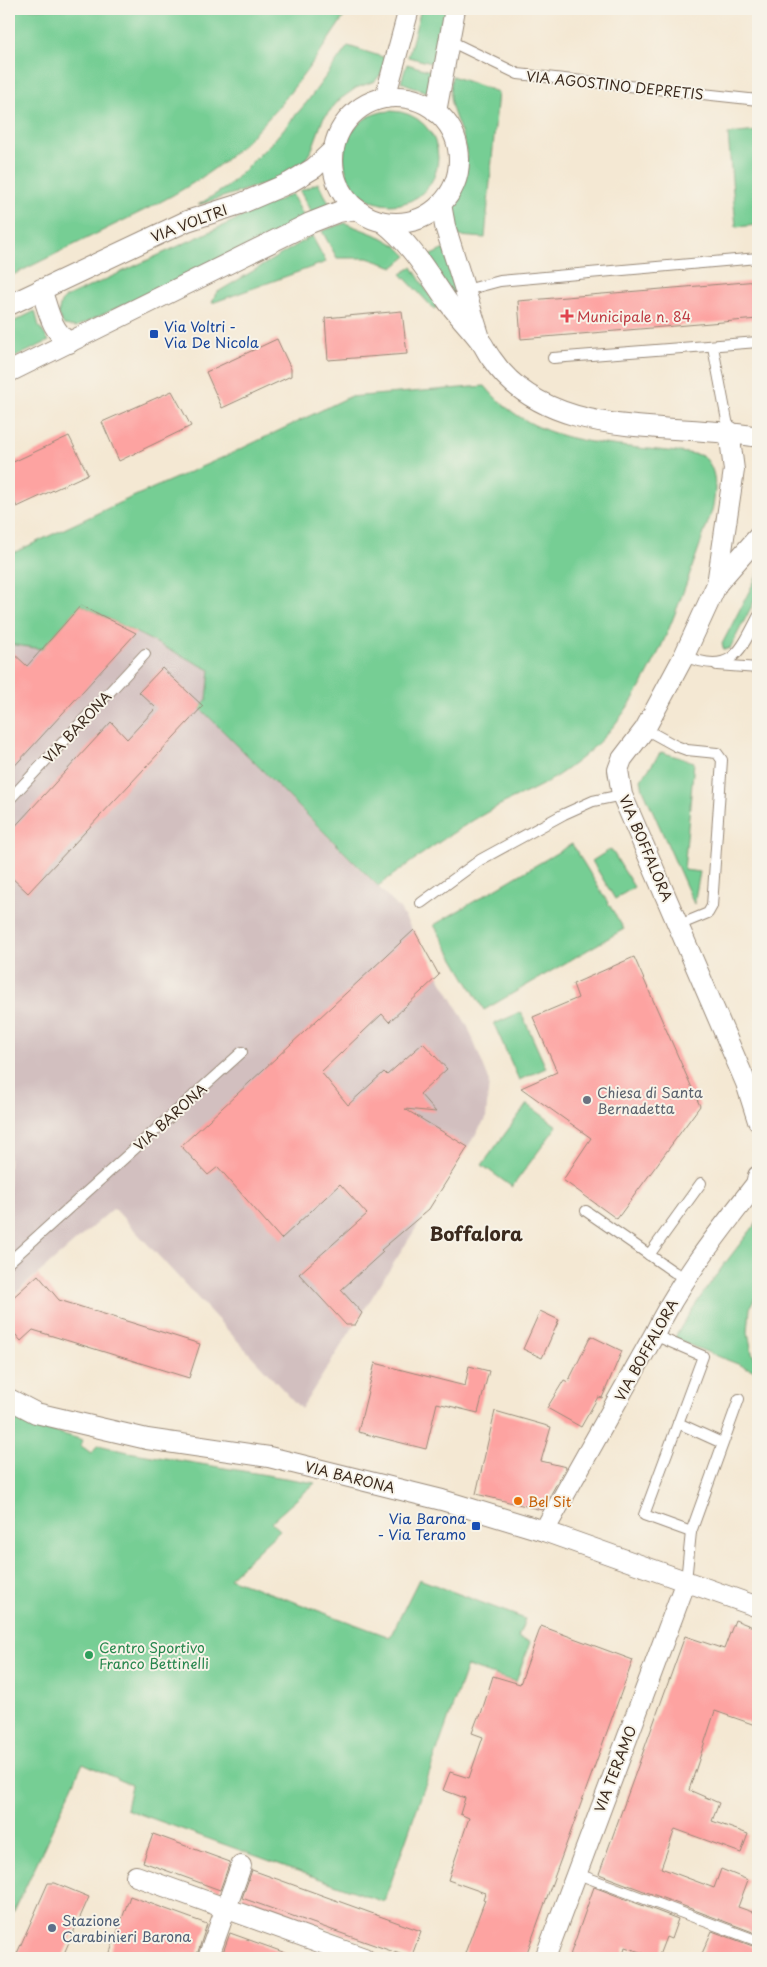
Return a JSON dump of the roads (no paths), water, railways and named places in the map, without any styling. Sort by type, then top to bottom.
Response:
[{"type":"street","points":[[385,98],[409,9]]},
{"type":"street","points":[[436,112],[456,9]]},
{"type":"street","points":[[383,222],[399,223],[414,220],[428,214],[440,204],[454,185],[458,170],[458,154],[452,132],[436,112],[425,104],[410,99],[385,98],[368,103],[350,116],[340,129],[333,150],[333,170],[345,196],[357,209],[383,222],[413,249],[446,299],[481,342],[501,371],[526,394],[546,406],[574,416],[633,424],[729,431],[758,437]]},
{"type":"street","name":"VIA VOLTRI","points":[[9,305],[187,221],[240,204],[289,183],[314,168],[333,150]]},
{"type":"street","points":[[440,204],[481,342]]},
{"type":"street","points":[[9,372],[310,223],[338,212],[357,209]]},
{"type":"street","points":[[41,289],[52,324],[58,335],[69,343]]},
{"type":"street","name":"VIA BOFFALORA","points":[[729,431],[734,470],[717,584],[684,656],[645,729],[620,765],[618,776],[622,795],[746,1083],[758,1121]]},
{"type":"street","name":"VIA BOFFALORA","points":[[717,584],[758,537]]},
{"type":"street","name":"VIA BOFFALORA","points":[[544,1531],[654,1335],[663,1315],[686,1278],[756,1184],[758,1176]]},
{"type":"street","name":"VIA BARONA","points":[[9,1399],[36,1413],[148,1439],[269,1457],[442,1500],[544,1531],[758,1607]]},
{"type":"street","name":"VIA TERAMO","points":[[545,1958],[575,1873],[686,1581]]},
{"type":"street","points":[[208,1958],[241,1866]]},
{"type":"street","points":[[136,1876],[364,1958]]},
{"type":"lane","name":"VIA AGOSTINO DEPRETIS","points":[[450,40],[518,74],[758,100]]},
{"type":"lane","points":[[466,290],[500,281],[525,278],[758,258]]},
{"type":"lane","points":[[553,358],[758,342]]},
{"type":"lane","points":[[712,347],[729,431]]},
{"type":"lane","points":[[714,664],[737,654],[742,649],[758,617]]},
{"type":"lane","name":"VIA BARONA","points":[[9,800],[145,654]]},
{"type":"lane","points":[[684,656],[703,663],[758,668]]},
{"type":"lane","points":[[645,729],[687,750],[717,753],[722,760],[712,906],[708,912],[679,925]]},
{"type":"lane","points":[[421,903],[480,860],[564,814],[593,801],[622,795]]},
{"type":"lane","name":"VIA BARONA","points":[[9,1262],[242,1052]]},
{"type":"lane","points":[[649,1255],[701,1183]]},
{"type":"lane","points":[[586,1211],[686,1278]]},
{"type":"lane","points":[[654,1335],[704,1356],[644,1515],[690,1532]]},
{"type":"lane","points":[[686,1581],[690,1532],[739,1399]]},
{"type":"lane","points":[[678,1423],[722,1443]]},
{"type":"lane","points":[[575,1873],[758,1941]]},
{"type":"place","name":"Municipale n. 84","points":[[567,316]]},
{"type":"place","name":"Via Voltri - Via De Nicola","points":[[154,334]]},
{"type":"place","name":"Chiesa di Santa Bernadetta","points":[[587,1100]]},
{"type":"place","name":"Bel Sit","points":[[518,1501]]},
{"type":"place","name":"Via Barona - Via Teramo","points":[[476,1526]]},
{"type":"place","name":"Centro Sportivo Franco Bettinelli","points":[[89,1655]]},
{"type":"place","name":"Stazione Carabinieri Barona","points":[[52,1928]]},
{"type":"district","name":"Boffalora","points":[[476,1233]]}]
